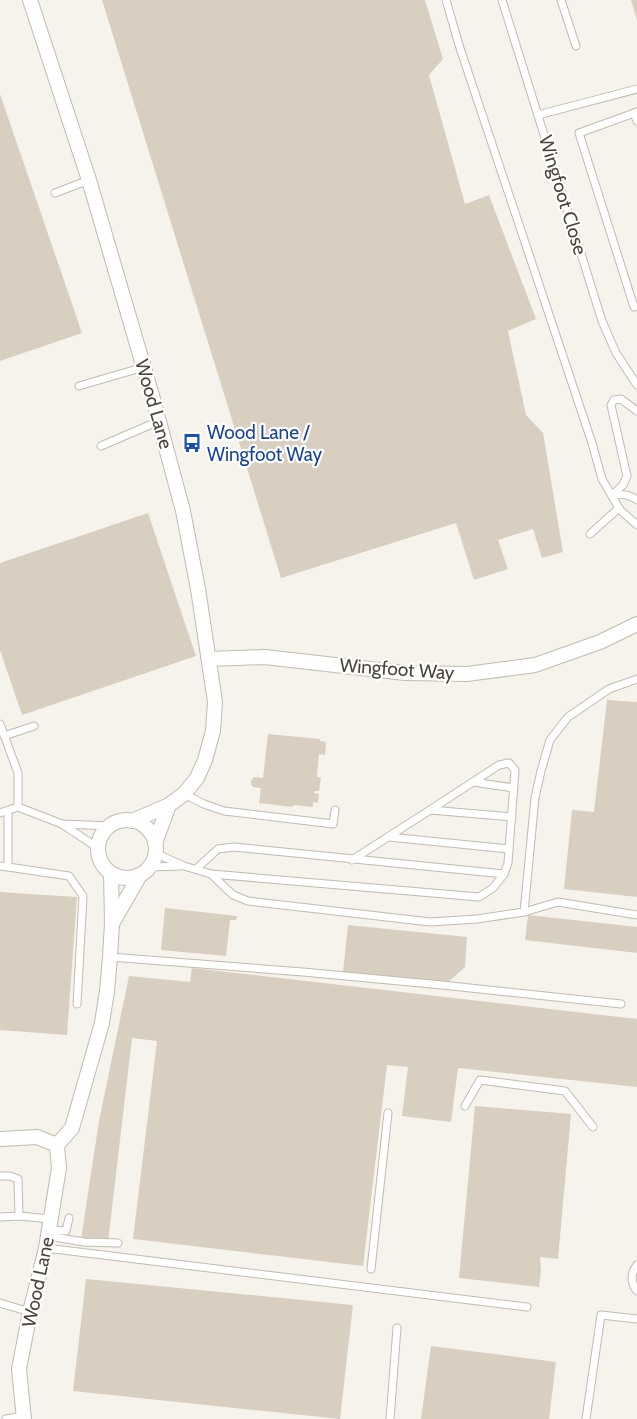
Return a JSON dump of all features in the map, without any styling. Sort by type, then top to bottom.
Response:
[{"type":"street","name":"Wood Lane","points":[[30,0],[89,180],[144,367],[183,511],[198,589],[215,702],[213,731],[205,760],[197,778],[184,794],[169,805],[132,821]]},
{"type":"street","name":"Wingfoot Way","points":[[209,659],[265,657],[405,673],[467,674],[535,664],[600,642],[637,624]]},
{"type":"street","points":[[112,924],[145,871],[155,848],[169,805]]},
{"type":"street","points":[[145,871],[130,878],[111,874],[99,858],[99,840],[103,832],[110,826],[124,820],[132,821],[140,823],[147,828],[152,835],[155,848]]},
{"type":"street","points":[[0,1139],[37,1136],[57,1145],[72,1128],[99,1033],[107,991],[112,924],[111,874]]},
{"type":"street","name":"Wood Lane","points":[[24,1418],[19,1369],[30,1312],[49,1233],[60,1168],[57,1145]]},
{"type":"lane","points":[[446,0],[459,45],[592,443],[602,479],[619,508],[637,525]]},
{"type":"lane","name":"Wingfoot Close","points":[[502,0],[602,321],[616,353],[637,385]]},
{"type":"lane","points":[[561,0],[576,46]]},
{"type":"lane","points":[[538,115],[637,88]]},
{"type":"lane","points":[[637,121],[636,113],[578,133],[634,306],[637,306]]},
{"type":"lane","points":[[55,193],[89,180]]},
{"type":"lane","points":[[79,386],[144,367]]},
{"type":"lane","points":[[612,495],[622,491],[627,476],[611,405],[614,400],[621,399],[637,412]]},
{"type":"lane","points":[[101,446],[159,422]]},
{"type":"lane","points":[[622,491],[637,500]]},
{"type":"lane","points":[[590,534],[619,508]]},
{"type":"lane","points":[[524,912],[535,798],[550,740],[568,717],[609,689],[637,679]]},
{"type":"lane","points":[[0,724],[3,740],[18,773],[18,807]]},
{"type":"lane","points":[[3,740],[34,726]]},
{"type":"lane","points":[[155,848],[184,866],[211,874],[479,897],[494,888],[504,874],[508,862],[515,770],[509,763],[499,765],[352,860]]},
{"type":"lane","points":[[473,782],[514,788]]},
{"type":"lane","points":[[184,794],[224,811],[333,824],[335,810]]},
{"type":"lane","points":[[0,813],[18,807],[62,824],[98,848]]},
{"type":"lane","points":[[8,810],[8,867]]},
{"type":"lane","points":[[430,810],[512,817]]},
{"type":"lane","points":[[62,824],[110,826]]},
{"type":"lane","points":[[389,837],[509,849]]},
{"type":"lane","points":[[196,869],[218,849],[234,847],[504,874]]},
{"type":"lane","points":[[0,866],[69,876],[83,896],[77,1004]]},
{"type":"lane","points":[[145,871],[184,866]]},
{"type":"lane","points":[[211,874],[233,895],[248,901],[430,922],[524,912],[558,902],[637,915]]},
{"type":"lane","points":[[110,957],[303,972],[621,1004]]},
{"type":"lane","points":[[465,1106],[480,1080],[565,1091],[593,1127]]},
{"type":"lane","points":[[371,1269],[388,1113]]},
{"type":"lane","points":[[0,1176],[14,1176],[18,1179],[19,1216]]},
{"type":"lane","points":[[0,1217],[19,1216],[49,1233],[84,1242],[118,1243]]},
{"type":"lane","points":[[49,1233],[66,1231],[69,1218]]},
{"type":"lane","points":[[49,1233],[527,1307]]},
{"type":"lane","points":[[637,1265],[633,1270],[632,1277],[632,1282],[637,1291]]},
{"type":"lane","points":[[0,1303],[30,1312]]},
{"type":"lane","points":[[586,1419],[601,1315],[637,1319]]},
{"type":"lane","points":[[390,1419],[397,1328]]},
{"type":"lane","points":[[6,1419],[24,1418]]},
{"type":"building","points":[[102,0],[425,0],[443,59],[429,75],[465,204],[489,195],[536,319],[508,331],[526,415],[543,433],[563,552],[542,558],[533,529],[498,540],[508,569],[474,580],[456,523],[281,578]]},
{"type":"building","points":[[631,0],[637,0],[637,20]]},
{"type":"building","points":[[0,94],[82,333],[0,361]]},
{"type":"building","points":[[148,513],[196,656],[22,715],[0,650],[0,563]]},
{"type":"building","points":[[607,700],[637,702],[637,897],[564,889],[572,810],[594,812]]},
{"type":"building","points":[[268,734],[320,739],[320,741],[326,742],[325,755],[319,754],[317,777],[321,777],[319,791],[314,793],[319,794],[318,803],[313,802],[313,807],[259,803],[261,788],[253,787],[251,781],[254,777],[263,778]]},
{"type":"building","points":[[0,892],[77,897],[67,1035],[0,1030]]},
{"type":"building","points":[[165,908],[237,916],[236,920],[230,920],[226,956],[161,950]]},
{"type":"building","points":[[528,915],[637,927],[637,953],[525,940]]},
{"type":"building","points":[[348,925],[467,937],[465,967],[447,983],[343,972]]},
{"type":"building","points":[[192,968],[637,1019],[637,1087],[458,1068],[451,1122],[402,1116],[408,1067],[387,1065],[363,1266],[133,1239],[157,1041],[132,1038],[108,1242],[81,1239],[99,1121],[129,976],[190,982]]},
{"type":"building","points":[[475,1106],[571,1114],[558,1259],[540,1257],[539,1287],[459,1278]]},
{"type":"building","points":[[86,1279],[353,1305],[340,1419],[73,1391]]},
{"type":"building","points":[[431,1346],[556,1362],[549,1419],[421,1419]]},
{"type":"place","name":"Wood Lane / Wingfoot Way","points":[[192,443]]}]
